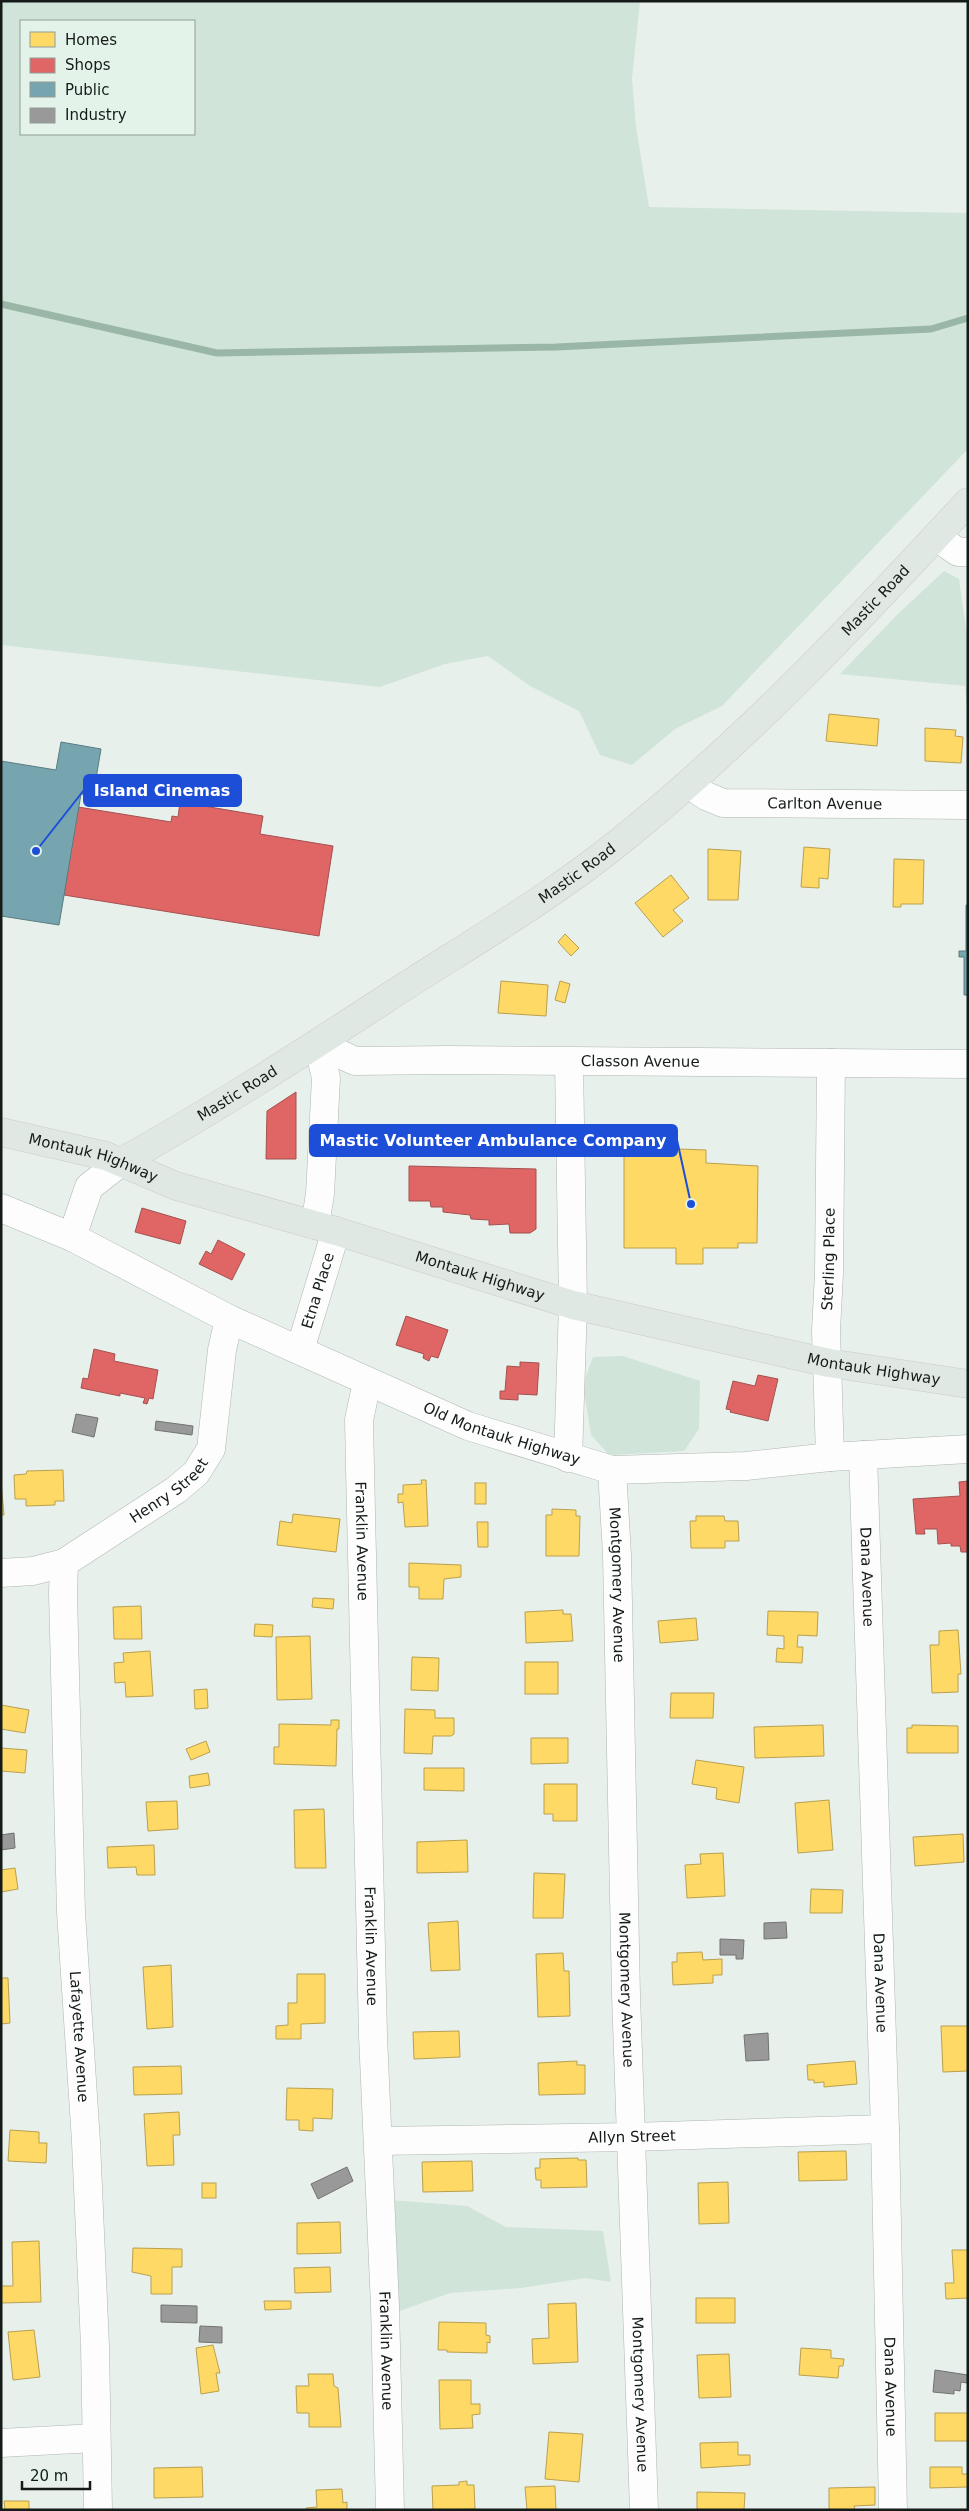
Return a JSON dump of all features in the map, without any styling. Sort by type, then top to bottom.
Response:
[{"type":"main road","name":"Mastic Road","points":[[121,1162],[318,1044],[549,894],[622,840],[689,784],[813,667],[968,502]]},
{"type":"main road","name":"Montauk Highway","points":[[1,1132],[106,1156],[176,1186],[326,1228],[573,1305],[829,1363],[968,1384]]},
{"type":"street","points":[[936,537],[958,552],[968,552]]},
{"type":"street","name":"Carlton Avenue","points":[[689,784],[706,796],[723,802],[968,805]]},
{"type":"street","name":"Classon Avenue","points":[[318,1044],[355,1061],[968,1064]]},
{"type":"street","name":"Etna Place","points":[[300,1350],[326,1228],[320,1194],[326,1078],[318,1044]]},
{"type":"street","points":[[568,1458],[573,1305],[569,1062]]},
{"type":"street","name":"Sterling Place","points":[[830,1457],[829,1363],[826,1331],[829,1273],[831,1063]]},
{"type":"street","points":[[72,1237],[89,1187],[121,1162]]},
{"type":"street","name":"Old Montauk Highway","points":[[1,1208],[72,1237],[229,1319],[468,1426],[612,1470],[746,1466],[830,1457],[968,1449]]},
{"type":"street","name":"Henry Street","points":[[1,1573],[33,1571],[64,1563],[176,1490],[196,1473],[211,1448],[221,1359],[229,1319]]},
{"type":"street","name":"Franklin Avenue","points":[[367,1382],[359,1420],[378,2141],[390,2510]]},
{"type":"street","name":"Dana Avenue","points":[[864,1455],[885,2129],[893,2510]]},
{"type":"street","name":"Montgomery Avenue","points":[[612,1470],[617,1555],[631,2137],[644,2510]]},
{"type":"street","name":"Lafayette Avenue","points":[[64,1563],[63,1593],[71,1912],[86,2142],[95,2346],[95,2438],[98,2510]]},
{"type":"street","name":"Allyn Street","points":[[378,2141],[631,2137],[885,2129]]},
{"type":"street","points":[[1,2443],[95,2438]]},
{"type":"green space","points":[[1,1],[640,1],[632,79],[636,127],[649,207],[968,213],[968,449],[722,706],[675,729],[632,765],[600,755],[579,711],[530,686],[488,656],[445,664],[380,687],[1,645]]},
{"type":"green space","points":[[944,571],[959,579],[968,642],[968,724],[965,686],[840,674],[898,614]]},
{"type":"green space","points":[[623,1356],[700,1381],[699,1429],[684,1451],[609,1455],[591,1435],[583,1384],[593,1357]]},
{"type":"green space","points":[[391,2200],[467,2206],[506,2227],[603,2231],[611,2282],[585,2278],[521,2288],[450,2293],[397,2312]]},
{"type":"building: Homes","points":[[829,714],[879,719],[877,746],[826,741]]},
{"type":"building: Homes","points":[[925,728],[956,730],[955,736],[963,737],[961,763],[925,761]]},
{"type":"building: Homes","points":[[804,847],[830,849],[828,879],[819,878],[819,888],[801,887]]},
{"type":"building: Homes","points":[[708,849],[741,851],[738,900],[708,900]]},
{"type":"building: Homes","points":[[894,859],[924,860],[923,904],[901,904],[901,907],[893,907]]},
{"type":"building: Homes","points":[[671,875],[689,898],[673,910],[683,921],[663,937],[635,903]]},
{"type":"building: Homes","points":[[565,934],[579,948],[571,956],[558,942]]},
{"type":"building: Homes","points":[[501,981],[548,985],[546,1016],[498,1013]]},
{"type":"building: Homes","points":[[560,981],[570,984],[565,1003],[555,1000]]},
{"type":"building: Homes","points":[[624,1147],[706,1150],[706,1163],[758,1166],[757,1243],[738,1243],[738,1248],[703,1248],[703,1264],[676,1264],[676,1248],[624,1248]]},
{"type":"building: Homes","points":[[63,1470],[64,1501],[55,1501],[55,1505],[26,1506],[26,1499],[15,1499],[14,1475],[26,1474],[27,1471]]},
{"type":"building: Homes","points":[[421,1480],[426,1480],[428,1526],[405,1527],[403,1502],[398,1503],[398,1494],[403,1494],[403,1485],[422,1484]]},
{"type":"building: Homes","points":[[1,1482],[4,1515],[1,1515]]},
{"type":"building: Homes","points":[[475,1483],[486,1483],[486,1504],[475,1504]]},
{"type":"building: Homes","points":[[552,1509],[576,1510],[576,1516],[580,1516],[579,1556],[546,1556],[546,1515],[552,1515]]},
{"type":"building: Homes","points":[[293,1514],[340,1519],[336,1552],[277,1545],[280,1521],[292,1523]]},
{"type":"building: Homes","points":[[696,1516],[724,1516],[725,1521],[738,1521],[739,1541],[725,1541],[725,1548],[691,1548],[690,1521],[696,1521]]},
{"type":"building: Homes","points":[[477,1522],[488,1522],[488,1547],[478,1547]]},
{"type":"building: Homes","points":[[409,1563],[461,1565],[461,1577],[444,1579],[443,1599],[419,1599],[419,1587],[409,1587]]},
{"type":"building: Homes","points":[[313,1598],[334,1599],[333,1609],[312,1607]]},
{"type":"building: Homes","points":[[141,1606],[142,1639],[114,1639],[113,1607]]},
{"type":"building: Homes","points":[[563,1610],[563,1614],[571,1614],[573,1641],[526,1643],[525,1612]]},
{"type":"building: Homes","points":[[768,1611],[818,1612],[817,1636],[798,1635],[797,1647],[803,1647],[802,1663],[776,1662],[777,1648],[784,1649],[784,1636],[767,1635]]},
{"type":"building: Homes","points":[[696,1618],[698,1640],[660,1643],[658,1621]]},
{"type":"building: Homes","points":[[255,1624],[273,1625],[272,1637],[254,1636]]},
{"type":"building: Homes","points":[[958,1630],[961,1674],[958,1674],[958,1692],[932,1693],[930,1645],[939,1645],[939,1631]]},
{"type":"building: Homes","points":[[310,1636],[312,1699],[277,1700],[276,1637]]},
{"type":"building: Homes","points":[[150,1651],[153,1696],[126,1697],[125,1682],[115,1683],[114,1663],[124,1662],[123,1653]]},
{"type":"building: Homes","points":[[412,1657],[439,1658],[438,1691],[411,1690]]},
{"type":"building: Homes","points":[[525,1662],[558,1662],[558,1694],[525,1694]]},
{"type":"building: Homes","points":[[207,1689],[208,1708],[195,1709],[194,1690]]},
{"type":"building: Homes","points":[[671,1693],[714,1693],[713,1718],[670,1718]]},
{"type":"building: Homes","points":[[1,1705],[29,1710],[25,1733],[1,1729]]},
{"type":"building: Homes","points":[[405,1709],[435,1710],[435,1718],[454,1718],[454,1734],[451,1736],[433,1736],[432,1754],[404,1753]]},
{"type":"building: Homes","points":[[331,1720],[339,1720],[336,1766],[274,1764],[274,1747],[279,1747],[279,1724],[331,1725]]},
{"type":"building: Homes","points":[[823,1725],[824,1756],[755,1758],[754,1727]]},
{"type":"building: Homes","points":[[912,1725],[958,1726],[958,1753],[907,1753],[907,1728],[912,1728]]},
{"type":"building: Homes","points":[[531,1738],[568,1738],[568,1763],[531,1764]]},
{"type":"building: Homes","points":[[206,1741],[210,1752],[191,1760],[186,1749]]},
{"type":"building: Homes","points":[[1,1748],[27,1750],[25,1773],[1,1771]]},
{"type":"building: Homes","points":[[696,1760],[744,1767],[739,1803],[716,1799],[717,1788],[692,1784]]},
{"type":"building: Homes","points":[[424,1768],[464,1768],[464,1791],[424,1790]]},
{"type":"building: Homes","points":[[208,1773],[210,1785],[190,1788],[189,1776]]},
{"type":"building: Homes","points":[[544,1784],[577,1784],[577,1821],[553,1821],[553,1814],[544,1814]]},
{"type":"building: Homes","points":[[829,1800],[833,1850],[798,1853],[795,1803]]},
{"type":"building: Homes","points":[[177,1801],[178,1829],[148,1831],[146,1802]]},
{"type":"building: Homes","points":[[324,1809],[326,1868],[295,1868],[294,1810]]},
{"type":"building: Homes","points":[[963,1834],[964,1862],[915,1866],[913,1837]]},
{"type":"building: Homes","points":[[467,1840],[468,1872],[417,1873],[417,1842]]},
{"type":"building: Homes","points":[[154,1845],[155,1875],[137,1875],[136,1867],[108,1868],[107,1847]]},
{"type":"building: Homes","points":[[723,1853],[725,1896],[687,1898],[685,1865],[701,1864],[700,1854]]},
{"type":"building: Homes","points":[[15,1868],[18,1889],[1,1892],[1,1870]]},
{"type":"building: Homes","points":[[534,1873],[565,1874],[563,1918],[533,1918]]},
{"type":"building: Homes","points":[[811,1889],[843,1890],[842,1913],[810,1913]]},
{"type":"building: Homes","points":[[458,1921],[460,1970],[431,1971],[428,1923]]},
{"type":"building: Homes","points":[[702,1952],[703,1960],[722,1959],[722,1975],[713,1975],[713,1983],[673,1985],[672,1962],[677,1962],[677,1953]]},
{"type":"building: Homes","points":[[563,1953],[564,1971],[569,1971],[570,2016],[538,2017],[536,1954]]},
{"type":"building: Homes","points":[[171,1965],[173,2027],[147,2029],[143,1967]]},
{"type":"building: Homes","points":[[297,1974],[325,1974],[325,2023],[301,2024],[301,2039],[276,2039],[276,2026],[288,2025],[288,2003],[297,2003]]},
{"type":"building: Homes","points":[[1,1978],[8,1978],[10,2023],[1,2024]]},
{"type":"building: Homes","points":[[941,2026],[968,2026],[968,2071],[943,2072]]},
{"type":"building: Homes","points":[[459,2031],[460,2057],[414,2059],[413,2032]]},
{"type":"building: Homes","points":[[577,2061],[577,2065],[585,2065],[585,2094],[539,2095],[538,2063]]},
{"type":"building: Homes","points":[[855,2061],[857,2084],[824,2087],[824,2082],[814,2083],[814,2080],[808,2080],[807,2065]]},
{"type":"building: Homes","points":[[181,2066],[182,2094],[134,2095],[133,2067]]},
{"type":"building: Homes","points":[[287,2088],[333,2089],[332,2119],[313,2118],[313,2131],[299,2130],[299,2120],[286,2120]]},
{"type":"building: Homes","points":[[179,2112],[180,2135],[173,2135],[174,2165],[147,2166],[144,2114]]},
{"type":"building: Homes","points":[[10,2130],[39,2132],[39,2143],[47,2143],[46,2163],[8,2161]]},
{"type":"building: Homes","points":[[846,2151],[847,2180],[799,2181],[798,2152]]},
{"type":"building: Homes","points":[[578,2158],[578,2160],[586,2160],[587,2187],[541,2188],[541,2180],[536,2180],[535,2168],[540,2168],[540,2159]]},
{"type":"building: Homes","points":[[472,2161],[473,2191],[423,2192],[422,2162]]},
{"type":"building: Homes","points":[[728,2182],[729,2223],[699,2224],[698,2183]]},
{"type":"building: Homes","points":[[202,2183],[216,2183],[216,2198],[202,2198]]},
{"type":"building: Homes","points":[[340,2222],[341,2253],[297,2254],[297,2223]]},
{"type":"building: Homes","points":[[39,2241],[41,2302],[1,2303],[1,2286],[13,2286],[12,2242]]},
{"type":"building: Homes","points":[[133,2248],[182,2249],[182,2267],[172,2267],[172,2294],[151,2294],[151,2276],[132,2272]]},
{"type":"building: Homes","points":[[952,2250],[968,2250],[968,2298],[946,2299],[945,2283],[954,2283]]},
{"type":"building: Homes","points":[[330,2267],[331,2292],[295,2293],[294,2268]]},
{"type":"building: Homes","points":[[696,2298],[735,2298],[735,2323],[696,2323]]},
{"type":"building: Homes","points":[[264,2301],[291,2301],[291,2309],[265,2310]]},
{"type":"building: Homes","points":[[576,2303],[578,2362],[533,2364],[532,2339],[549,2338],[548,2304]]},
{"type":"building: Homes","points":[[439,2322],[486,2323],[486,2335],[490,2336],[490,2343],[487,2342],[487,2353],[438,2350]]},
{"type":"building: Homes","points":[[34,2330],[40,2377],[13,2380],[8,2332]]},
{"type":"building: Homes","points":[[213,2345],[220,2373],[216,2373],[219,2391],[201,2394],[196,2348]]},
{"type":"building: Homes","points":[[801,2348],[831,2350],[831,2358],[844,2359],[843,2366],[839,2366],[838,2378],[799,2375]]},
{"type":"building: Homes","points":[[729,2354],[731,2397],[699,2398],[697,2355]]},
{"type":"building: Homes","points":[[308,2374],[333,2374],[334,2386],[338,2388],[341,2427],[309,2427],[309,2413],[297,2413],[296,2386],[309,2386]]},
{"type":"building: Homes","points":[[439,2380],[471,2380],[471,2404],[480,2404],[480,2414],[472,2415],[473,2428],[440,2429]]},
{"type":"building: Homes","points":[[935,2413],[968,2413],[968,2441],[935,2441]]},
{"type":"building: Homes","points":[[549,2432],[583,2434],[579,2482],[545,2479]]},
{"type":"building: Homes","points":[[738,2442],[738,2455],[750,2455],[750,2465],[701,2468],[700,2443]]},
{"type":"building: Homes","points":[[202,2467],[203,2497],[154,2498],[154,2468]]},
{"type":"building: Homes","points":[[930,2467],[962,2467],[962,2474],[968,2474],[968,2487],[930,2488]]},
{"type":"building: Homes","points":[[467,2481],[467,2485],[474,2485],[475,2509],[433,2510],[432,2486],[459,2485],[459,2482]]},
{"type":"building: Homes","points":[[555,2486],[556,2510],[527,2510],[525,2487]]},
{"type":"building: Homes","points":[[875,2487],[875,2505],[854,2506],[855,2510],[829,2510],[829,2488]]},
{"type":"building: Homes","points":[[342,2489],[343,2503],[347,2502],[347,2510],[307,2510],[306,2508],[317,2507],[316,2490]]},
{"type":"building: Homes","points":[[697,2492],[745,2493],[744,2510],[697,2510]]},
{"type":"building: Homes","points":[[4,2501],[29,2501],[29,2510],[5,2510]]},
{"type":"building: Shops","points":[[180,802],[263,816],[260,834],[333,846],[319,936],[64,895],[78,807],[171,822],[172,816],[178,817]]},
{"type":"building: Shops","points":[[296,1092],[296,1159],[266,1159],[267,1111]]},
{"type":"building: Shops","points":[[409,1166],[536,1169],[536,1229],[530,1233],[510,1233],[509,1224],[489,1225],[489,1220],[471,1219],[470,1215],[443,1212],[443,1207],[431,1207],[430,1201],[409,1201]]},
{"type":"building: Shops","points":[[142,1208],[186,1221],[180,1244],[135,1232]]},
{"type":"building: Shops","points":[[218,1240],[245,1254],[232,1280],[199,1264],[206,1251],[211,1254]]},
{"type":"building: Shops","points":[[406,1316],[448,1330],[438,1358],[431,1356],[429,1361],[423,1358],[424,1354],[396,1345]]},
{"type":"building: Shops","points":[[94,1349],[115,1354],[114,1361],[158,1370],[153,1399],[149,1398],[147,1404],[143,1403],[145,1398],[120,1393],[120,1396],[81,1388],[83,1378],[88,1379]]},
{"type":"building: Shops","points":[[520,1362],[539,1363],[537,1395],[518,1394],[518,1400],[500,1399],[500,1391],[505,1391],[507,1366],[520,1367]]},
{"type":"building: Shops","points":[[758,1375],[778,1379],[768,1421],[730,1412],[731,1410],[726,1409],[733,1381],[755,1386]]},
{"type":"building: Shops","points":[[968,1481],[968,1552],[961,1552],[960,1546],[951,1546],[951,1543],[938,1544],[937,1529],[924,1529],[925,1534],[916,1534],[913,1499],[960,1496],[959,1482]]},
{"type":"building: Public","points":[[61,742],[101,749],[93,796],[81,794],[59,925],[1,916],[1,761],[56,770]]},
{"type":"building: Public","points":[[966,905],[968,905],[968,995],[964,995],[964,957],[959,957],[959,951],[966,951]]},
{"type":"building: Industry","points":[[76,1414],[98,1418],[94,1437],[72,1432]]},
{"type":"building: Industry","points":[[156,1421],[193,1426],[192,1435],[155,1430]]},
{"type":"building: Industry","points":[[14,1833],[15,1848],[1,1850],[1,1835]]},
{"type":"building: Industry","points":[[786,1922],[787,1938],[764,1939],[764,1923]]},
{"type":"building: Industry","points":[[720,1939],[744,1940],[743,1959],[736,1959],[736,1955],[720,1955]]},
{"type":"building: Industry","points":[[768,2033],[769,2060],[746,2061],[744,2035]]},
{"type":"building: Industry","points":[[347,2167],[353,2181],[318,2199],[311,2184]]},
{"type":"building: Industry","points":[[161,2305],[197,2306],[197,2323],[161,2322]]},
{"type":"building: Industry","points":[[200,2326],[222,2327],[222,2343],[199,2342]]},
{"type":"building: Industry","points":[[935,2370],[968,2375],[967,2383],[961,2382],[960,2391],[954,2390],[954,2394],[933,2392]]},
{"type":"waterway","points":[[1,304],[217,353],[556,347],[931,329],[968,318]]},
{"type":"place","name":"Island Cinemas","points":[[36,851]]},
{"type":"place","name":"Mastic Volunteer Ambulance Company","points":[[691,1204]]}]
